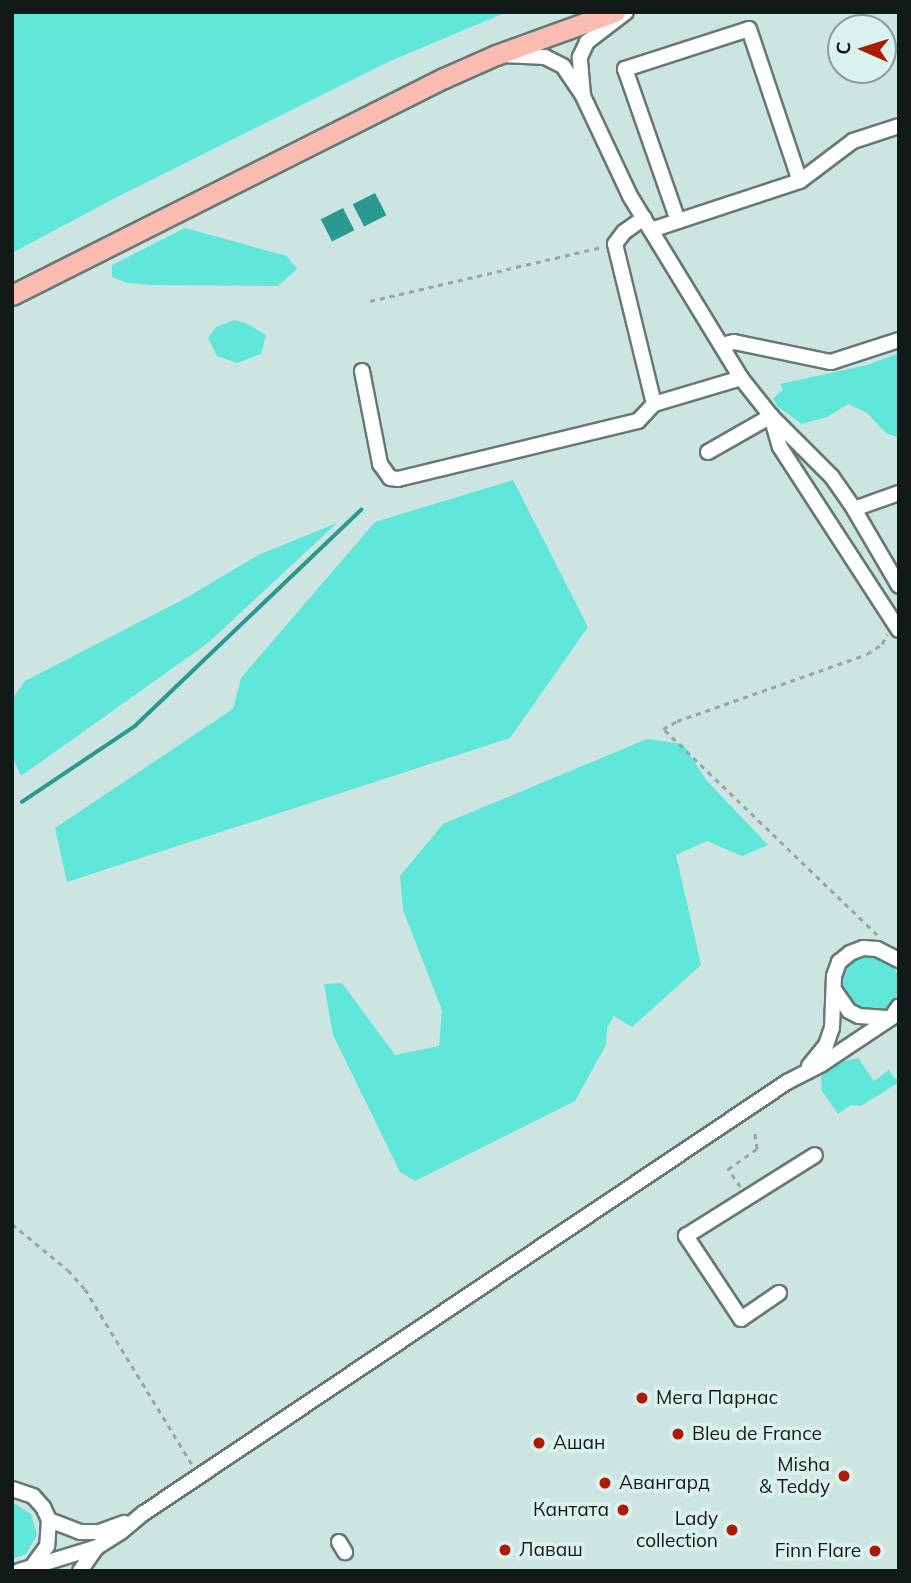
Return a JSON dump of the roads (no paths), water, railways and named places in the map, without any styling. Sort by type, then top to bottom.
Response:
[{"type":"main road","points":[[12,295],[444,78],[496,55],[615,12]]},
{"type":"street","points":[[583,96],[580,57],[587,42],[626,12]]},
{"type":"street","points":[[678,221],[625,69],[749,29],[800,181]]},
{"type":"street","points":[[496,55],[545,57],[563,66],[583,96],[630,196],[741,378],[771,416],[832,477],[899,586]]},
{"type":"street","points":[[654,404],[615,244],[624,232],[648,224],[678,221],[800,181],[853,141],[899,126]]},
{"type":"street","points":[[721,345],[734,342],[831,362],[899,340]]},
{"type":"street","points":[[362,371],[380,464],[390,478],[638,421],[654,404],[741,378]]},
{"type":"street","points":[[708,452],[771,416]]},
{"type":"street","points":[[771,416],[780,447],[896,626]]},
{"type":"street","points":[[854,509],[899,493]]},
{"type":"street","points":[[806,1070],[826,1045],[832,1028],[833,989],[839,962],[850,953],[863,948],[896,959]]},
{"type":"street","points":[[833,989],[849,1011],[859,1016],[896,1014]]},
{"type":"street","points":[[80,1571],[97,1547],[144,1513],[806,1070],[822,1064],[896,1014]]},
{"type":"street","points":[[779,1293],[741,1319],[686,1236],[815,1155]]},
{"type":"street","points":[[12,1489],[33,1496],[43,1507],[49,1520],[51,1559]]},
{"type":"street","points":[[49,1520],[80,1532],[99,1532],[144,1513]]},
{"type":"street","points":[[19,1571],[34,1564],[97,1547]]},
{"type":"waterway","points":[[22,802],[135,726],[361,510]]},
{"type":"place","name":"Мега Парнас","points":[[642,1398]]},
{"type":"place","name":"Bleu de France","points":[[678,1434]]},
{"type":"place","name":"Ашан","points":[[539,1443]]},
{"type":"place","name":"Misha & Teddy","points":[[844,1476]]},
{"type":"place","name":"Авангард","points":[[605,1483]]},
{"type":"place","name":"Кантата","points":[[623,1510]]},
{"type":"place","name":"Lady collection","points":[[732,1530]]},
{"type":"place","name":"Лаваш","points":[[505,1550]]},
{"type":"place","name":"Finn Flare","points":[[875,1551]]}]
